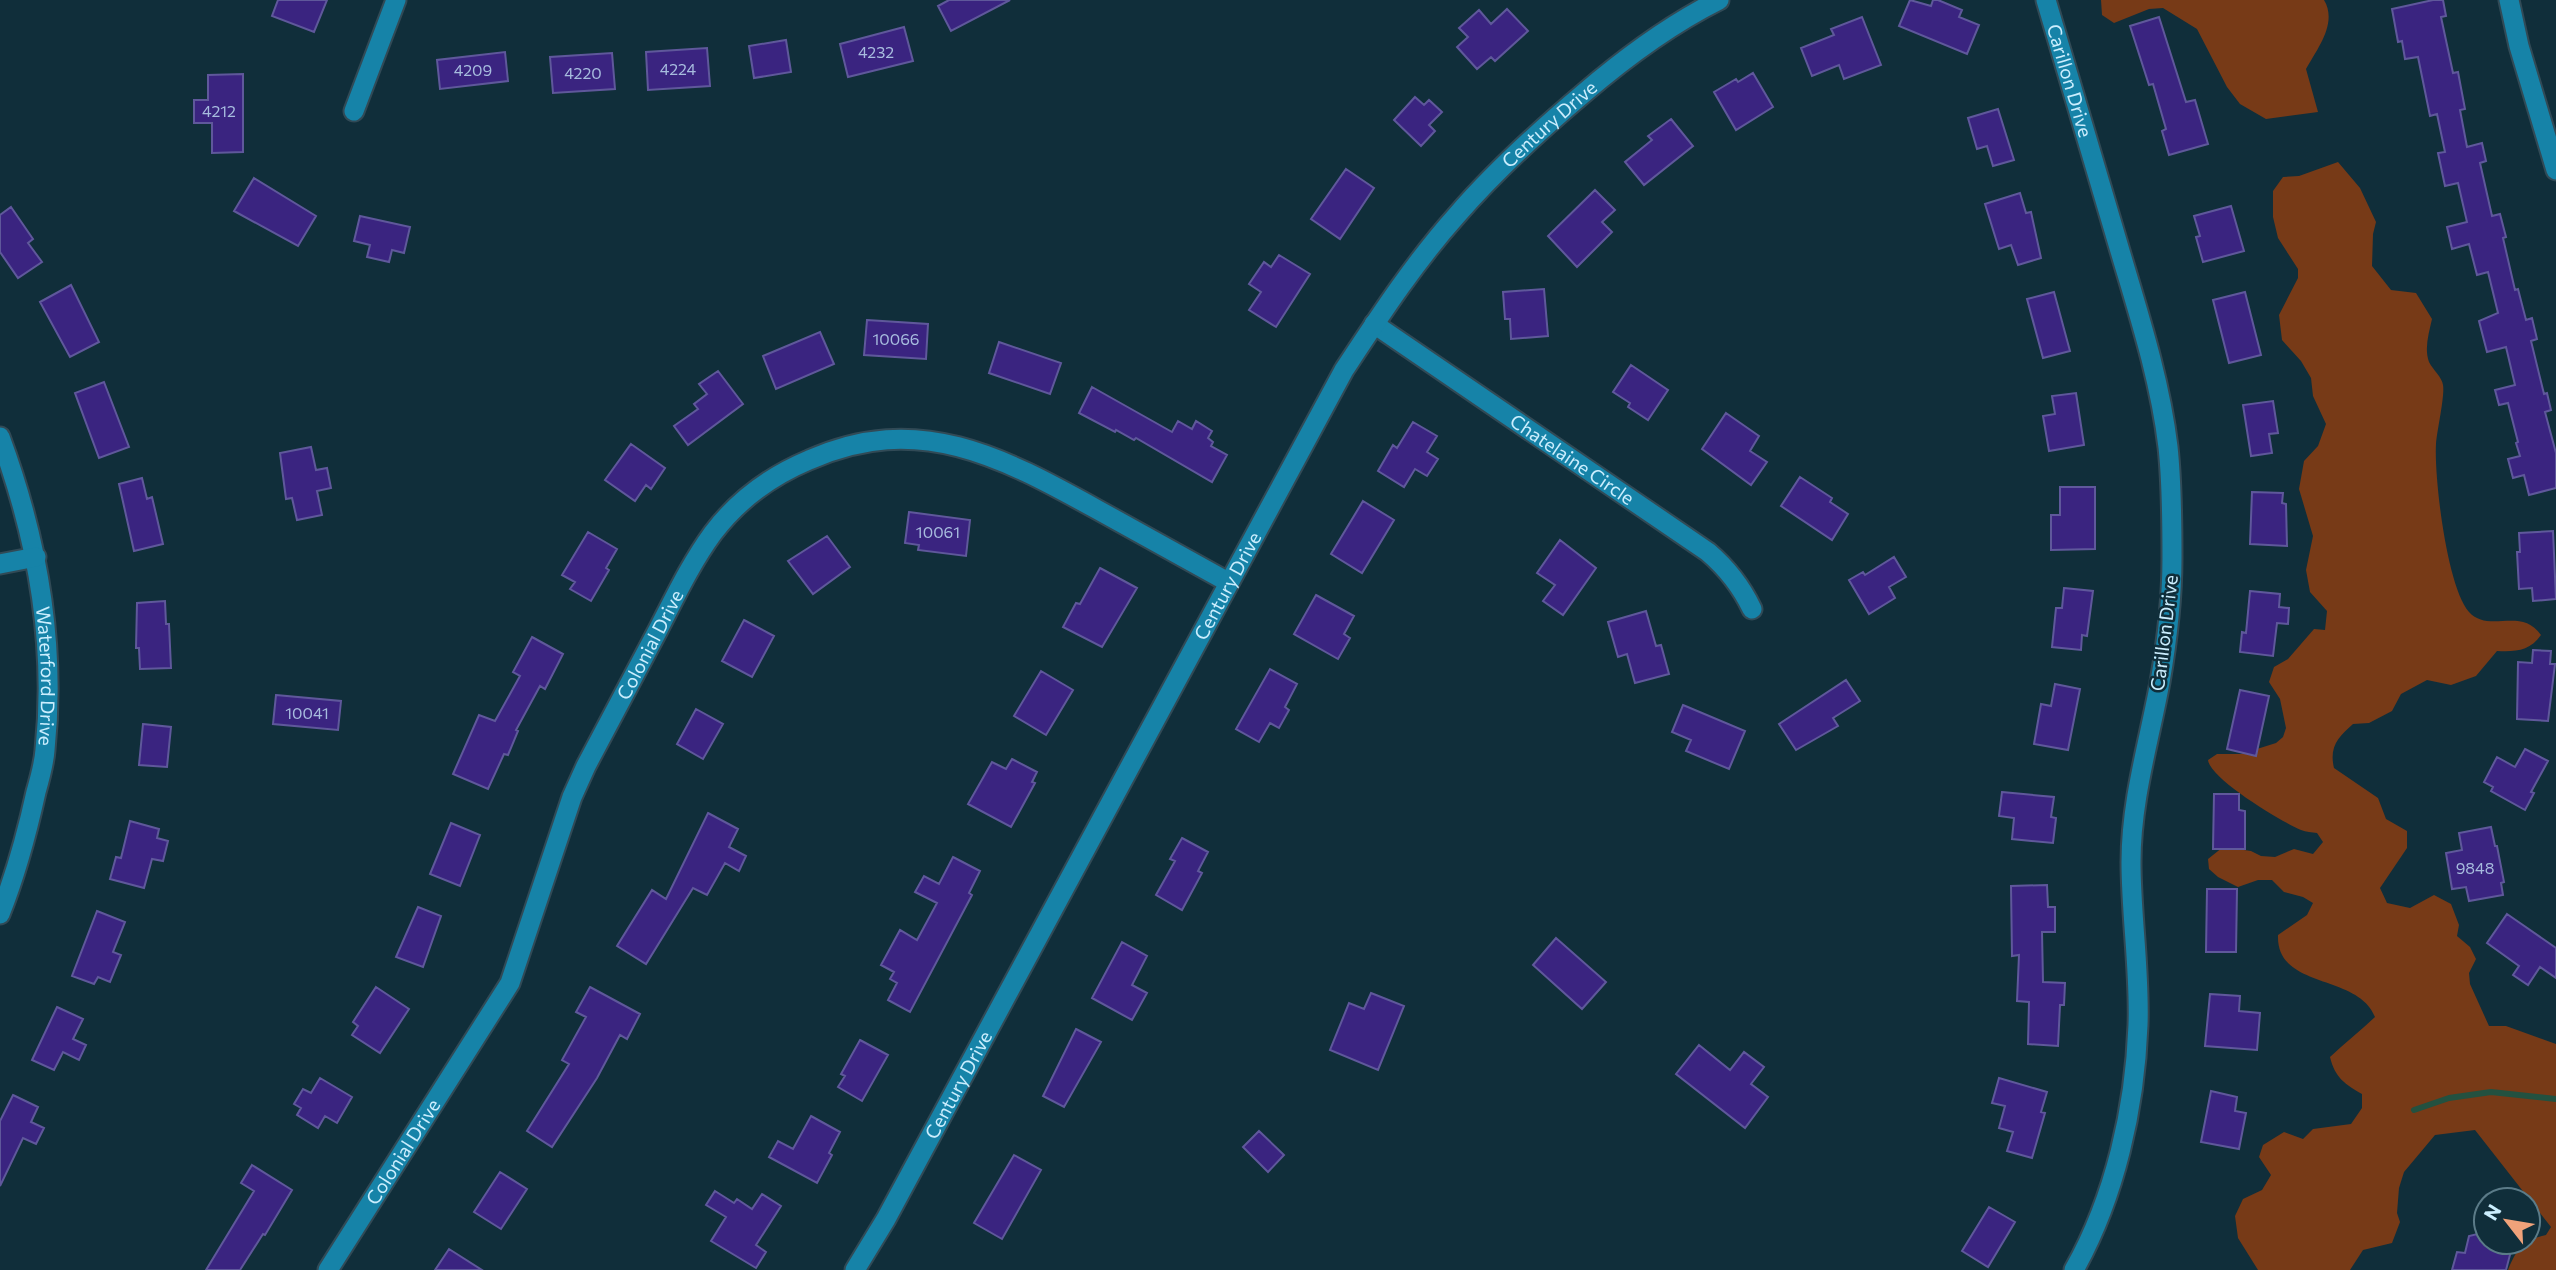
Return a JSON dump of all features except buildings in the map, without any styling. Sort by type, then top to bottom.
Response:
[{"type":"street","points":[[354,111],[396,0]]},
{"type":"street","name":"Century Drive","points":[[855,1270],[886,1219],[1343,370],[1374,324],[1449,224],[1510,160],[1626,57],[1684,17],[1719,0]]},
{"type":"street","name":"Carillon Drive","points":[[2046,0],[2148,345],[2168,446],[2172,499],[2172,563],[2167,626],[2160,682],[2134,807],[2131,862],[2138,1023],[2134,1080],[2123,1139],[2108,1193],[2084,1253],[2074,1270]]},
{"type":"street","points":[[2509,0],[2519,46],[2556,170]]},
{"type":"street","name":"Chatelaine Circle","points":[[1374,324],[1708,552],[1726,567],[1741,587],[1752,609]]},
{"type":"street","name":"Waterford Drive","points":[[0,437],[17,484],[36,557],[45,627],[47,674],[45,753],[29,825],[0,914]]},
{"type":"street","name":"Colonial Drive","points":[[328,1270],[510,983],[572,797],[586,766],[687,575],[714,532],[748,495],[785,470],[828,451],[870,440],[912,439],[958,444],[1038,477],[1228,582]]},
{"type":"street","points":[[0,564],[36,557]]},
{"type":"shaded area","points":[[2101,0],[2324,0],[2329,18],[2327,27],[2306,69],[2318,112],[2266,119],[2240,104],[2227,87],[2197,29],[2163,8],[2149,9],[2114,23],[2102,15]]},
{"type":"shaded area","points":[[2338,162],[2360,188],[2376,222],[2372,266],[2391,290],[2416,293],[2432,319],[2428,357],[2443,385],[2436,444],[2437,481],[2448,557],[2461,599],[2469,612],[2477,618],[2486,621],[2524,622],[2541,635],[2522,649],[2497,651],[2476,676],[2451,685],[2427,680],[2401,694],[2392,711],[2369,723],[2353,724],[2343,733],[2334,748],[2333,761],[2334,768],[2378,798],[2386,819],[2407,831],[2407,848],[2380,888],[2387,903],[2410,908],[2434,895],[2451,904],[2459,925],[2457,936],[2470,947],[2476,959],[2469,973],[2470,984],[2489,1026],[2506,1026],[2556,1044],[2556,1270],[2508,1270],[2514,1256],[2542,1256],[2542,1236],[2551,1227],[2542,1216],[2542,1186],[2519,1186],[2475,1130],[2435,1135],[2404,1172],[2399,1188],[2397,1213],[2400,1222],[2392,1243],[2363,1250],[2350,1270],[2258,1270],[2238,1238],[2235,1216],[2243,1199],[2262,1190],[2271,1175],[2259,1157],[2263,1145],[2284,1132],[2303,1139],[2313,1129],[2351,1124],[2362,1108],[2362,1094],[2342,1080],[2330,1057],[2375,1017],[2366,1003],[2352,993],[2303,974],[2290,965],[2281,953],[2278,935],[2307,915],[2313,903],[2284,892],[2272,880],[2258,880],[2238,887],[2209,869],[2208,859],[2223,847],[2251,851],[2261,856],[2275,857],[2294,849],[2313,854],[2323,842],[2317,833],[2303,831],[2248,799],[2221,778],[2208,760],[2217,754],[2241,754],[2276,743],[2283,737],[2286,728],[2280,699],[2269,682],[2274,667],[2288,659],[2314,629],[2325,630],[2327,611],[2310,592],[2306,570],[2313,536],[2299,489],[2304,461],[2318,446],[2326,424],[2313,396],[2311,378],[2301,361],[2282,340],[2279,315],[2298,278],[2298,269],[2278,238],[2273,217],[2273,191],[2283,177],[2299,176]]},
{"type":"waterway","points":[[2414,1110],[2449,1098],[2491,1092],[2556,1099]]}]
